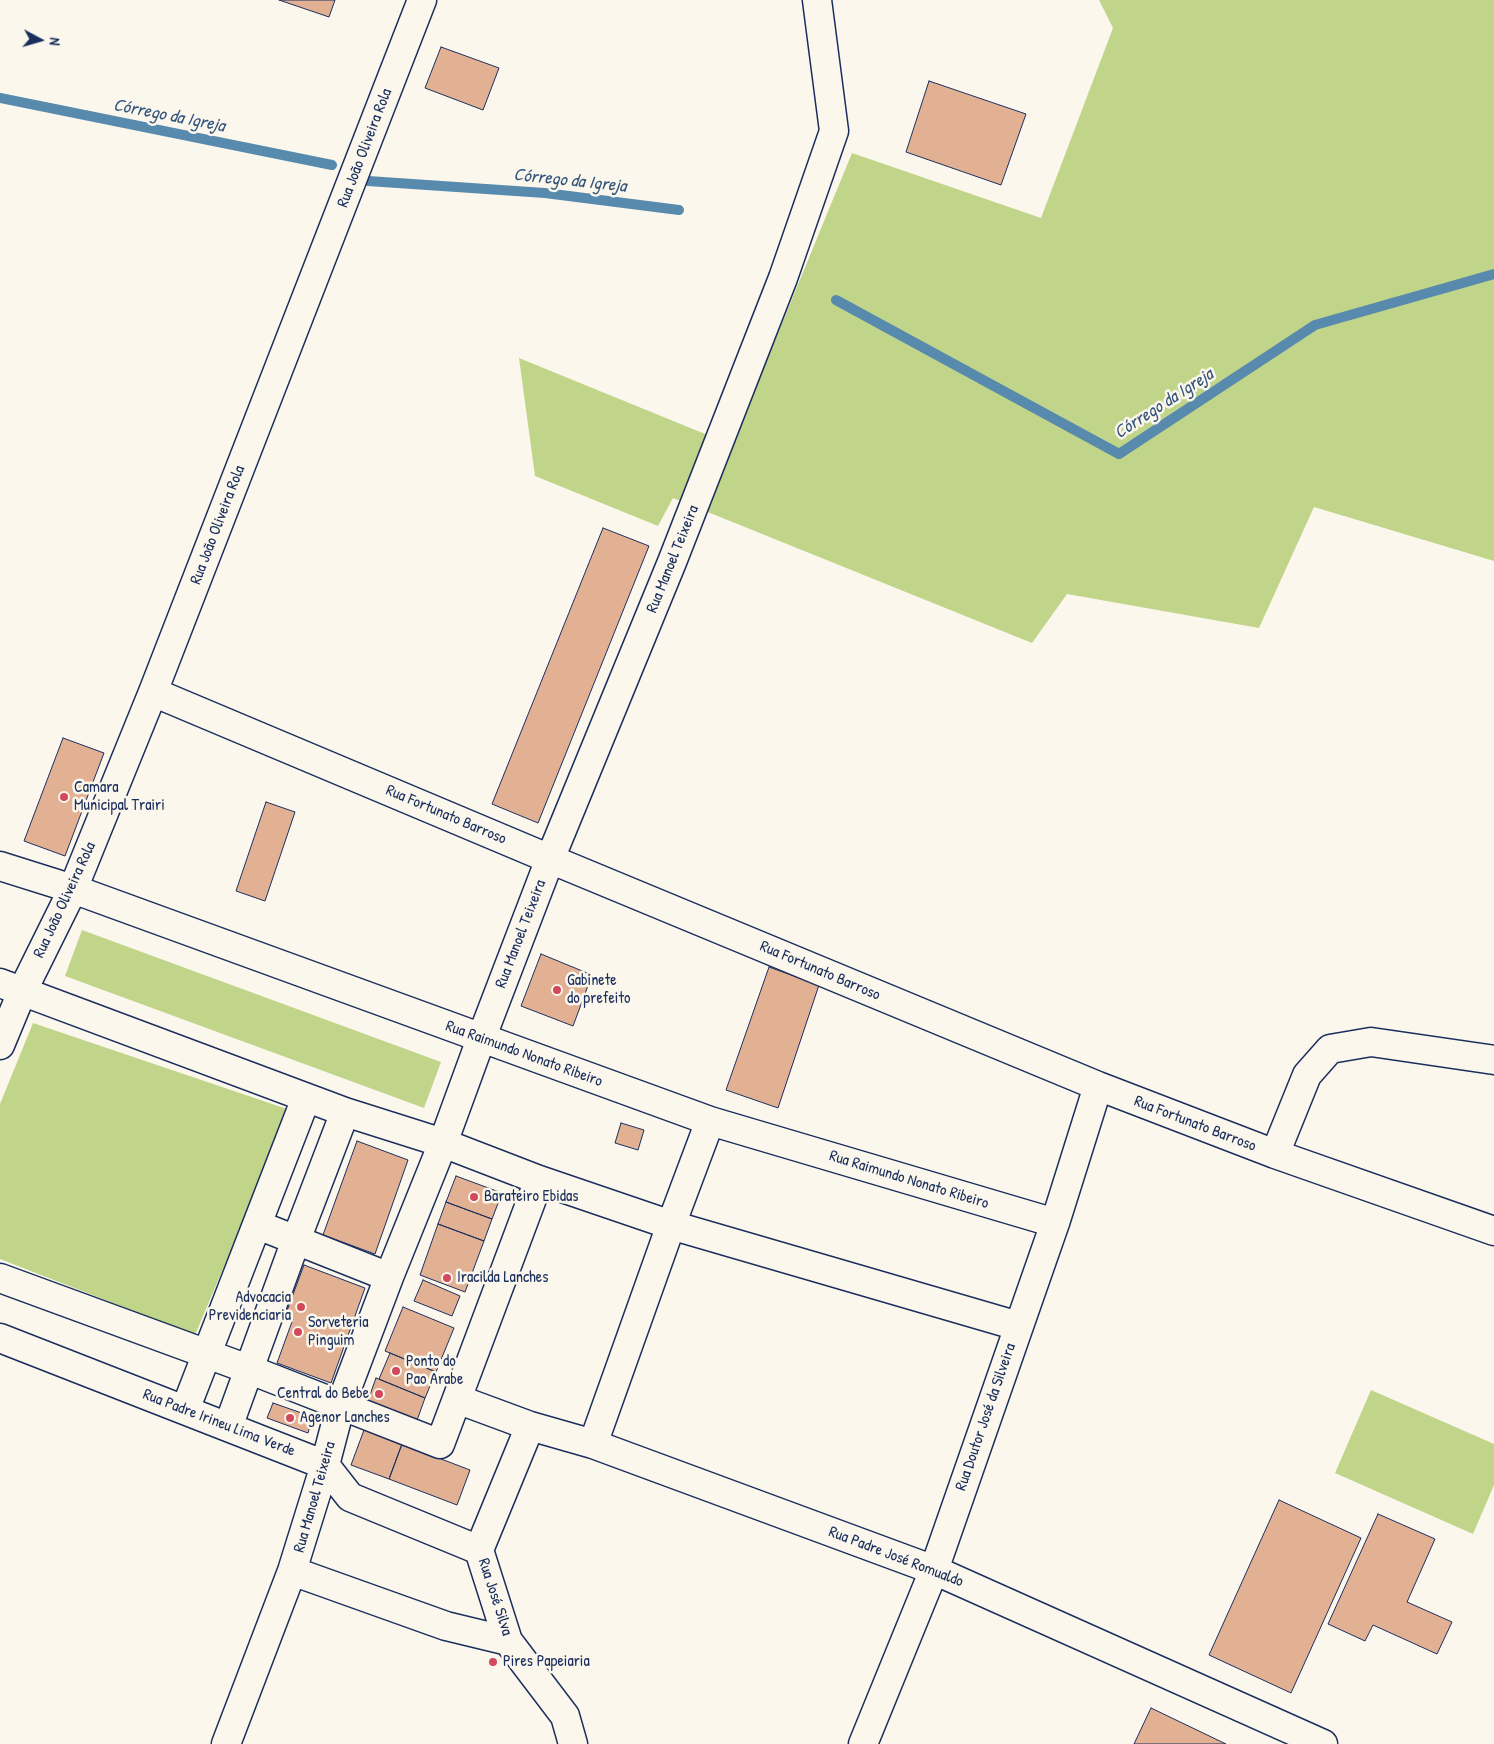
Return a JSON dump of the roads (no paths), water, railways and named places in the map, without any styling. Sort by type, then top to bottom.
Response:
[{"type":"street","name":"Rua João Oliveira Rola","points":[[0,1045],[11,987],[72,889],[153,692],[422,0]]},
{"type":"street","name":"Rua Manoel Teixeira","points":[[226,1744],[292,1572],[341,1404],[389,1277],[443,1143],[550,859],[672,562],[783,278],[834,130],[817,0]]},
{"type":"street","name":"Rua Fortunato Barroso","points":[[153,692],[1098,1086],[1275,1154],[1494,1231]]},
{"type":"street","name":"Rua Raimundo Nonato Ribeiro","points":[[0,866],[72,889],[710,1121],[1055,1223]]},
{"type":"street","points":[[11,987],[306,1098],[443,1143],[539,1180],[671,1225],[1018,1326]]},
{"type":"street","points":[[1275,1154],[1307,1075],[1330,1049],[1371,1042],[1494,1060]]},
{"type":"street","name":"Rua Doutor José da Silveira","points":[[863,1744],[934,1570],[1055,1223],[1098,1086]]},
{"type":"street","points":[[185,1410],[208,1355],[306,1098]]},
{"type":"street","points":[[228,1427],[345,1112]]},
{"type":"street","points":[[593,1444],[710,1121]]},
{"type":"street","points":[[0,1278],[341,1404],[440,1444],[539,1180]]},
{"type":"street","points":[[258,1225],[389,1277]]},
{"type":"street","name":"Rua Padre Irineu Lima Verde","points":[[0,1338],[325,1464]]},
{"type":"street","name":"Rua Padre José Romualdo","points":[[457,1399],[530,1426],[593,1444],[934,1570],[1324,1744]]},
{"type":"street","points":[[325,1464],[350,1497],[479,1550],[530,1426]]},
{"type":"street","name":"Rua José Silva","points":[[479,1550],[508,1641],[565,1716],[573,1744]]},
{"type":"street","points":[[292,1572],[446,1626],[508,1641]]},
{"type":"waterway","name":"Córrego da Igreja","points":[[0,98],[332,165]]},
{"type":"waterway","name":"Córrego da Igreja","points":[[368,181],[545,193],[679,210]]},
{"type":"waterway","name":"Córrego da Igreja","points":[[836,300],[1119,454],[1315,325],[1494,274]]},
{"type":"place","name":"Camara Municipal Trairi","points":[[64,797]]},
{"type":"place","name":"Gabinete do prefeito","points":[[557,990]]},
{"type":"place","name":"Barateiro Ebidas","points":[[474,1197]]},
{"type":"place","name":"Iracilda Lanches","points":[[447,1278]]},
{"type":"place","name":"Advocacia Previdenciaria","points":[[301,1307]]},
{"type":"place","name":"Sorveteria Pinguim","points":[[298,1332]]},
{"type":"place","name":"Ponto do Pao Arabe","points":[[396,1371]]},
{"type":"place","name":"Central do Bebe","points":[[379,1394]]},
{"type":"place","name":"Agenor Lanches","points":[[290,1418]]},
{"type":"place","name":"Pires Papeiaria","points":[[493,1662]]}]
